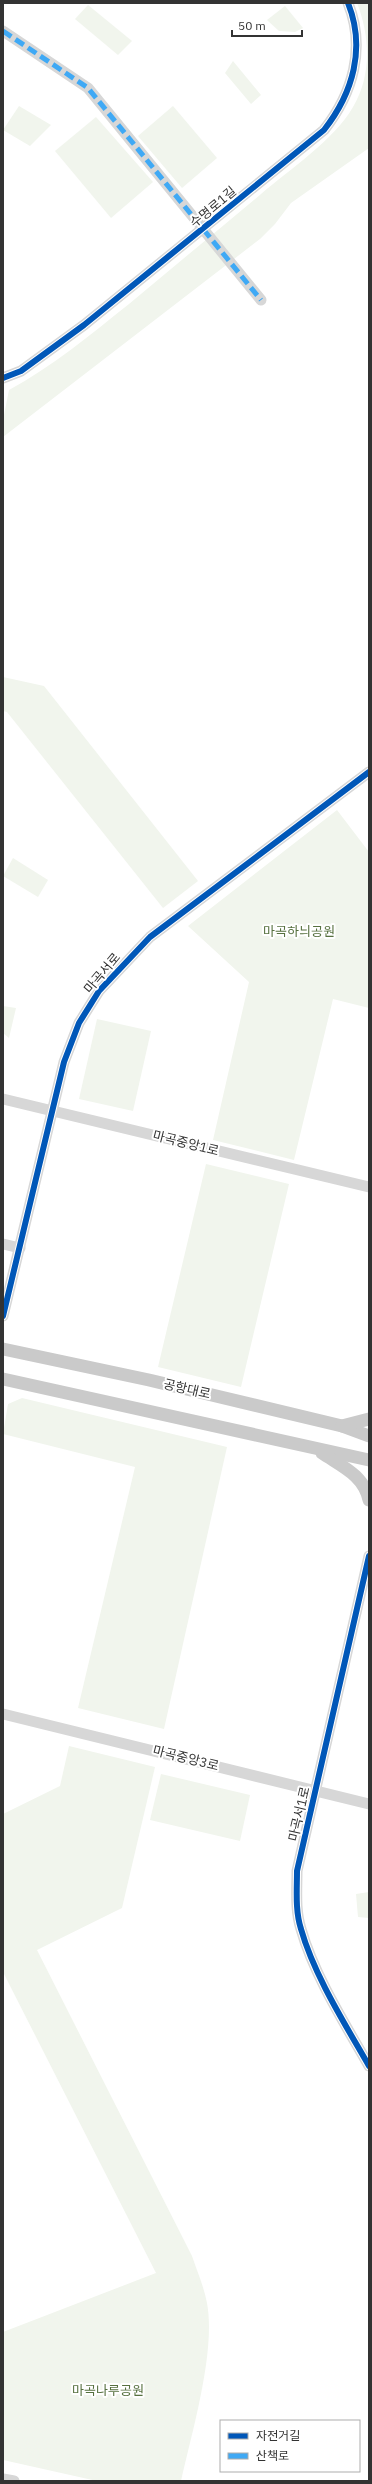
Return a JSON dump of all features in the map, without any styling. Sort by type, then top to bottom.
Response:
[{"type":"main road","name":"공항대로","points":[[3,1349],[150,1380],[342,1426],[369,1436]]},
{"type":"main road","points":[[3,1379],[369,1460]]},
{"type":"main road","points":[[342,1426],[369,1418]]},
{"type":"main road","points":[[314,1448],[355,1474],[362,1482],[369,1500]]},
{"type":"street","name":"수명로1길","points":[[3,378],[21,371],[84,325],[203,230],[324,130],[340,110],[355,62],[356,37],[353,15],[348,3]]},
{"type":"street","points":[[5,33],[88,88],[260,300]]},
{"type":"street","name":"마곡서로","points":[[3,1316],[64,1062],[79,1022],[99,991],[128,958],[150,937],[369,772]]},
{"type":"street","name":"마곡중앙1로","points":[[3,1099],[369,1187]]},
{"type":"street","points":[[3,1244],[20,1248]]},
{"type":"street","name":"마곡서1로","points":[[369,1556],[297,1871],[298,1908],[301,1928],[326,1988],[369,2066]]},
{"type":"street","name":"마곡중앙3로","points":[[3,1714],[369,1804]]},
{"type":"street","points":[[3,2479],[14,2481]]},
{"type":"green space","points":[[357,3],[369,3],[369,148],[291,203],[275,224],[260,239],[3,437],[3,420],[9,390],[41,371],[129,304],[272,184],[311,154],[345,119],[359,95],[366,69],[367,55],[365,29]]},
{"type":"green space","points":[[88,5],[132,41],[118,55],[75,19]]},
{"type":"green space","points":[[285,6],[303,28],[295,32],[279,31],[267,20]]},
{"type":"green space","points":[[233,61],[261,95],[251,104],[225,73]]},
{"type":"green space","points":[[19,106],[51,125],[30,146],[3,130]]},
{"type":"green space","points":[[173,106],[217,158],[182,188],[138,136]]},
{"type":"green space","points":[[96,117],[153,182],[111,218],[55,151]]},
{"type":"green space","points":[[3,677],[44,686],[198,881],[163,908],[7,712],[3,711]]},
{"type":"green space","name":"마곡하늬공원","points":[[337,810],[369,852],[369,1008],[333,999],[294,1160],[213,1140],[249,982],[188,926]]},
{"type":"green space","points":[[13,858],[48,880],[38,897],[3,876]]},
{"type":"green space","points":[[3,1006],[16,1008],[9,1038],[3,1033]]},
{"type":"green space","points":[[97,1019],[151,1031],[133,1111],[79,1099]]},
{"type":"green space","points":[[206,1164],[289,1184],[241,1387],[158,1367]]},
{"type":"green space","points":[[22,1398],[227,1447],[164,1729],[78,1708],[135,1467],[3,1434],[8,1404]]},
{"type":"green space","name":"마곡나루공원","points":[[69,1746],[155,1767],[122,1908],[37,1950],[192,2256],[204,2291],[209,2322],[206,2367],[202,2392],[181,2481],[97,2481],[3,2460],[3,2332],[156,2273],[3,1972],[3,1814],[60,1786]]},
{"type":"green space","points":[[161,1774],[250,1795],[240,1841],[150,1820]]},
{"type":"green space","points":[[369,1892],[369,1918],[358,1917],[356,1894]]},
{"type":"marked path","points":[[3,31],[88,88],[261,300]]},
{"type":"cycle path","points":[[3,378],[21,371],[84,325],[324,130],[343,101],[354,70],[356,37],[348,3]]},
{"type":"cycle path","points":[[3,1316],[64,1062],[79,1023],[99,991],[150,937],[369,772]]},
{"type":"cycle path","points":[[369,1556],[297,1871],[297,1907],[299,1922],[307,1946],[331,1999],[369,2066]]}]
